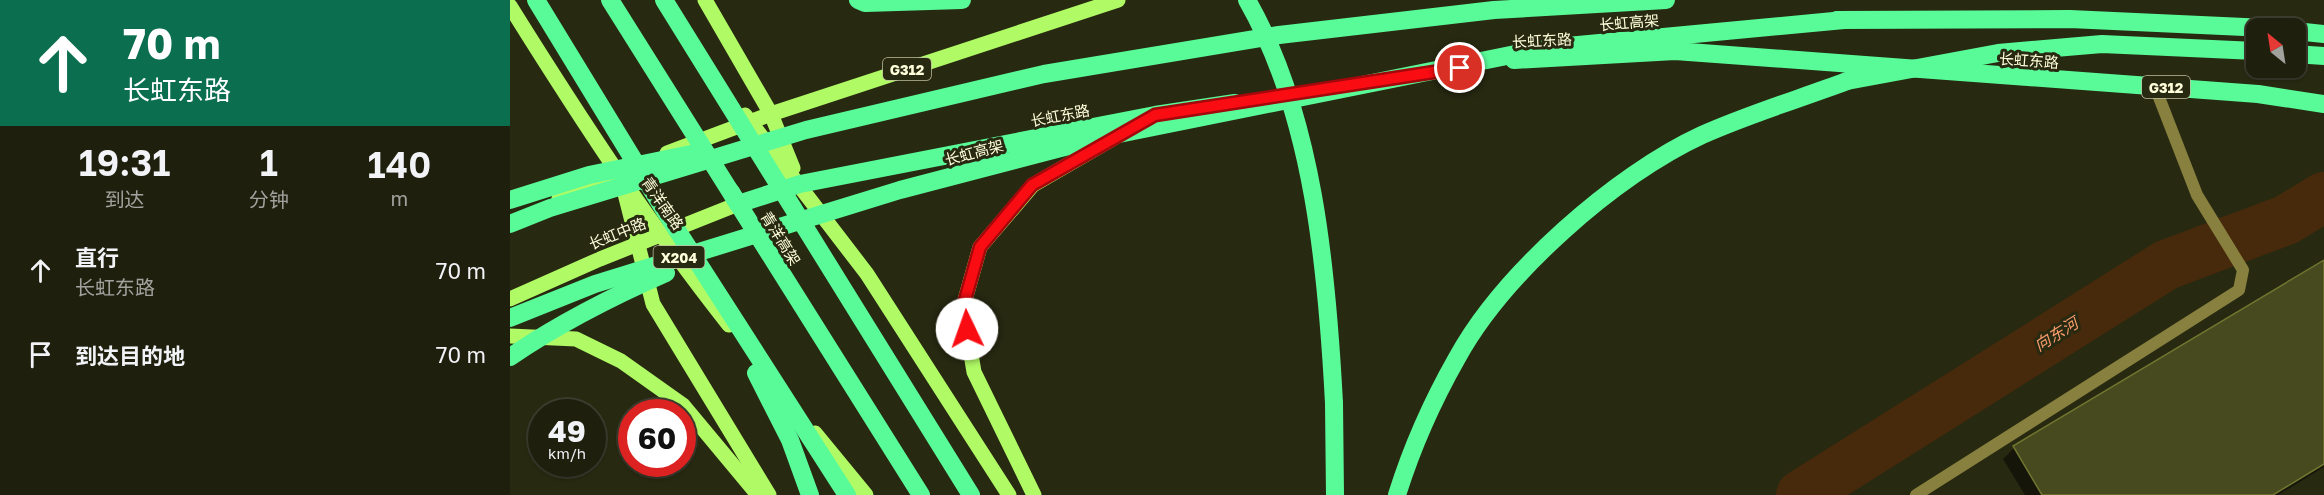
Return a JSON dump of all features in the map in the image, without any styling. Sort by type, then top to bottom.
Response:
[{"type":"highway","points":[[523,0],[666,213],[847,495]]},
{"type":"highway","points":[[536,0],[666,213],[758,375],[790,440],[810,495]]},
{"type":"highway","points":[[604,0],[738,204]]},
{"type":"highway","name":"青洋高架","points":[[610,0],[921,495]]},
{"type":"highway","name":"青洋高架","points":[[664,0],[971,495]]},
{"type":"highway","points":[[858,0],[865,3],[962,0]]},
{"type":"highway","points":[[1247,0],[1282,74],[1311,184],[1328,294],[1334,403],[1335,495]]},
{"type":"highway","name":"长虹高架","points":[[510,224],[550,208],[806,130],[1044,74],[1279,35],[1494,10],[1666,0]]},
{"type":"highway","name":"长虹高架","points":[[510,318],[595,284],[900,190],[1099,138],[1546,48],[1841,20],[2070,19],[2246,27]]},
{"type":"highway","points":[[2306,32],[2324,34]]},
{"type":"highway","points":[[1396,495],[1414,443],[1458,356],[1511,282],[1572,223],[1631,177],[1701,135],[1847,81],[1998,52],[2102,44],[2246,51]]},
{"type":"highway","name":"长虹东路","points":[[738,204],[800,184],[1155,115],[1506,60],[1675,51],[2258,94],[2324,104]]},
{"type":"highway","points":[[2306,55],[2324,56]]},
{"type":"highway","points":[[510,200],[589,175],[806,130]]},
{"type":"highway","points":[[510,357],[549,331],[609,298],[686,264],[764,241],[900,190]]},
{"type":"main road","points":[[669,0],[749,121],[800,184],[867,274],[1009,495]]},
{"type":"main road","points":[[705,0],[771,114]]},
{"type":"main road","points":[[717,0],[771,114],[800,184]]},
{"type":"main road","name":"G312","points":[[697,141],[749,121],[1118,0]]},
{"type":"main road","name":"青洋南路","points":[[510,6],[567,98],[702,291],[867,495]]},
{"type":"main road","points":[[1034,495],[974,372],[963,307],[980,247],[1032,185],[1155,115]]},
{"type":"main road","points":[[510,218],[697,141]]},
{"type":"main road","points":[[620,173],[653,304],[769,495]]},
{"type":"main road","name":"长虹中路","points":[[510,299],[738,204]]},
{"type":"main road","points":[[510,336],[576,339],[621,361],[683,405],[758,495]]},
{"type":"street","points":[[1916,495],[2239,290],[2243,270],[2197,195],[2155,87]]},
{"type":"building","points":[[2324,260],[2324,464],[2273,495],[2042,495],[2013,446]]},
{"type":"waterway","name":"向东河","points":[[1801,495],[2166,265],[2286,220],[2324,197]]},
{"type":"route","points":[[967,329],[963,307],[980,247],[1032,185],[1155,115],[1460,68]]}]
